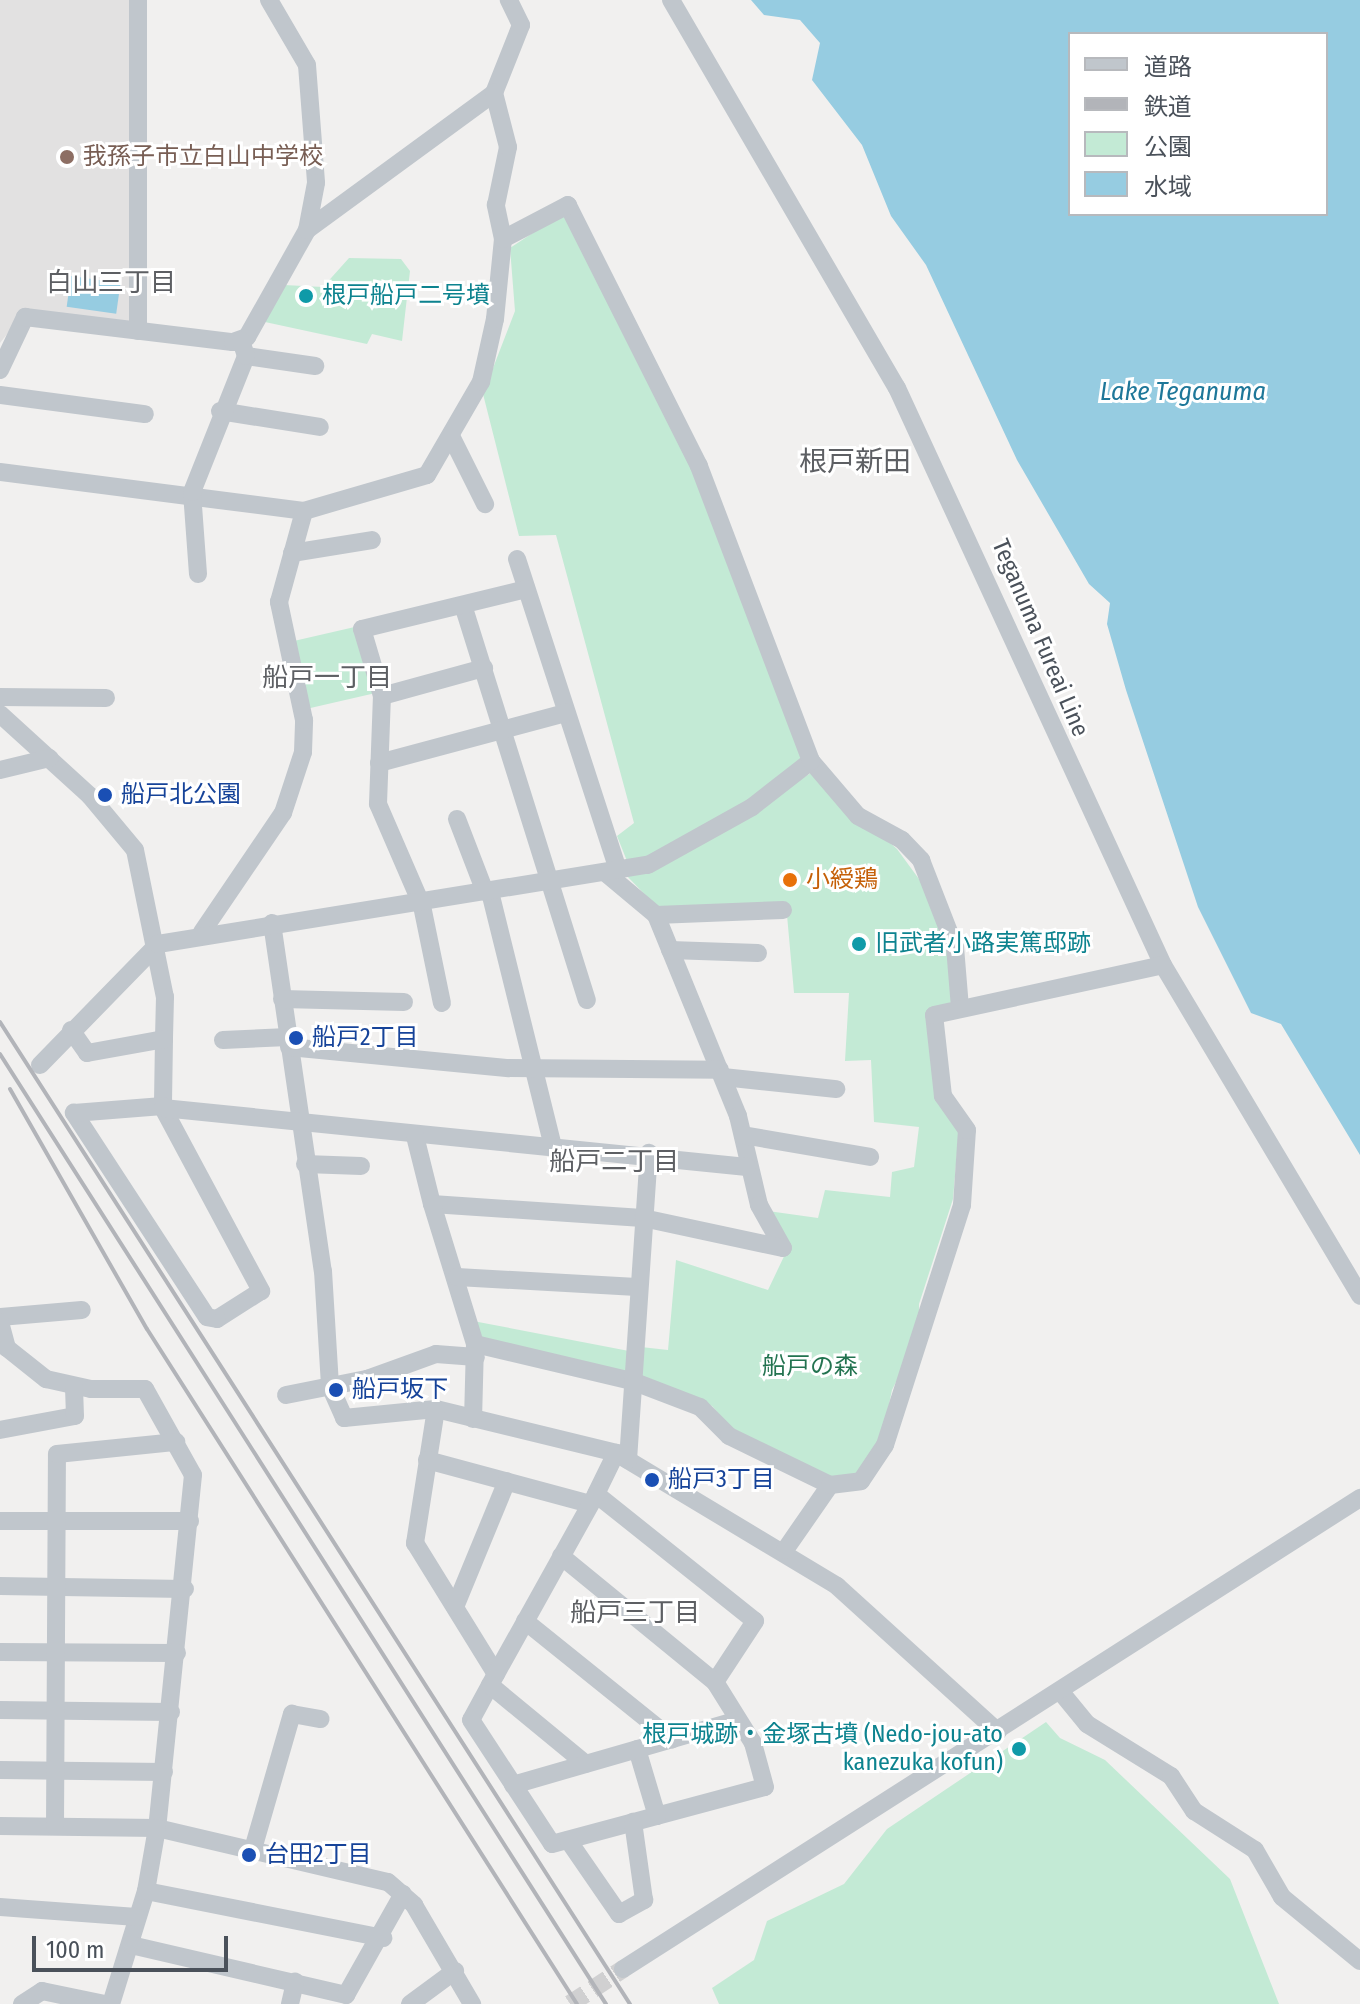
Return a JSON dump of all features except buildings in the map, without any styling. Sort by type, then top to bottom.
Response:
[{"type":"street","points":[[138,0],[138,331]]},
{"type":"street","points":[[198,574],[192,492],[244,348],[307,230],[316,183],[307,65],[269,0]]},
{"type":"street","points":[[307,230],[494,93],[521,25],[509,0]]},
{"type":"street","name":"Teganuma Fureai Line","points":[[671,0],[897,388],[1163,965],[1360,1296]]},
{"type":"street","points":[[0,472],[192,492],[304,511],[417,480],[452,438],[491,350],[503,239],[496,205],[509,137],[494,93]]},
{"type":"street","points":[[503,239],[568,205],[699,466],[811,761],[858,816],[921,860],[955,947],[960,1008]]},
{"type":"street","points":[[2,359],[25,317],[244,348],[315,366]]},
{"type":"street","points":[[0,395],[145,414]]},
{"type":"street","points":[[220,411],[320,427]]},
{"type":"street","points":[[452,438],[485,504]]},
{"type":"street","points":[[202,932],[283,813],[303,752],[304,720],[279,602],[304,511]]},
{"type":"street","points":[[292,553],[372,540]]},
{"type":"street","points":[[432,1204],[643,1218],[783,1248],[747,1167],[743,1135],[721,1073],[656,915],[613,872],[517,559]]},
{"type":"street","points":[[442,1003],[420,901],[378,804],[382,696],[362,629],[526,589]]},
{"type":"street","points":[[463,605],[556,883],[587,1000]]},
{"type":"street","points":[[382,696],[484,668]]},
{"type":"street","points":[[0,697],[106,698]]},
{"type":"street","points":[[379,763],[566,713]]},
{"type":"street","points":[[0,714],[50,758],[135,850],[158,944],[164,1039],[163,1107],[261,1291],[217,1319],[207,1317],[74,1113],[163,1107],[415,1136],[649,1153],[747,1167]]},
{"type":"street","points":[[0,770],[50,758]]},
{"type":"street","points":[[40,1065],[158,944],[202,932],[556,883],[648,865],[702,838],[811,761]]},
{"type":"street","points":[[457,819],[487,892],[553,1146]]},
{"type":"street","points":[[656,915],[783,910]]},
{"type":"street","points":[[272,923],[323,1271],[330,1386],[351,1422],[436,1409],[622,1457],[785,1550],[837,1586],[998,1732]]},
{"type":"street","points":[[670,950],[758,953]]},
{"type":"street","points":[[286,1395],[330,1386],[436,1354],[475,1351],[632,1381],[700,1407],[729,1436],[830,1485],[861,1481],[885,1445],[962,1205],[967,1130],[943,1096],[931,1029],[934,1015],[1163,965]]},
{"type":"street","points":[[282,999],[404,1002]]},
{"type":"street","points":[[71,1030],[87,1053],[164,1039]]},
{"type":"street","points":[[223,1040],[289,1042],[534,1068],[721,1073],[836,1089]]},
{"type":"street","points":[[743,1135],[870,1157]]},
{"type":"street","points":[[415,1136],[432,1204],[457,1277],[475,1351],[473,1419]]},
{"type":"street","points":[[561,1556],[715,1682],[738,1720],[765,1787],[552,1844],[471,1720],[525,1621],[561,1556],[593,1499],[622,1457],[632,1381],[649,1153]]},
{"type":"street","points":[[305,1164],[361,1166]]},
{"type":"street","points":[[457,1277],[637,1287]]},
{"type":"street","points":[[82,1310],[0,1319],[7,1348],[27,1368],[74,1387],[145,1389],[193,1475],[185,1589],[157,1828],[146,1891],[111,2004]]},
{"type":"street","points":[[0,1430],[75,1416],[74,1387]]},
{"type":"street","points":[[436,1409],[415,1543],[455,1607],[493,1679],[586,1764]]},
{"type":"street","points":[[55,1826],[57,1454],[176,1442]]},
{"type":"street","points":[[427,1460],[593,1499],[755,1621],[715,1682]]},
{"type":"street","points":[[455,1607],[507,1481]]},
{"type":"street","points":[[785,1550],[830,1485]]},
{"type":"street","points":[[623,1969],[1360,1498]]},
{"type":"street","points":[[0,1521],[190,1521]]},
{"type":"street","points":[[0,1586],[185,1589]]},
{"type":"street","points":[[525,1621],[672,1739]]},
{"type":"street","points":[[0,1652],[177,1653]]},
{"type":"street","points":[[1060,1691],[1081,1720],[1158,1765],[1194,1811],[1255,1850],[1282,1897],[1360,1961]]},
{"type":"street","points":[[0,1710],[171,1712]]},
{"type":"street","points":[[253,1849],[292,1714],[321,1719]]},
{"type":"street","points":[[513,1785],[738,1720]]},
{"type":"street","points":[[637,1749],[657,1816]]},
{"type":"street","points":[[0,1770],[164,1772]]},
{"type":"street","points":[[568,1840],[619,1914],[644,1900],[633,1822]]},
{"type":"street","points":[[0,1826],[157,1828],[365,1874],[403,1894],[455,1971],[472,2004]]},
{"type":"street","points":[[146,1891],[383,1938]]},
{"type":"street","points":[[131,1945],[346,1995],[383,1938],[403,1894]]},
{"type":"street","points":[[0,1907],[137,1917]]},
{"type":"street","points":[[410,2004],[455,1971]]},
{"type":"street","points":[[290,2004],[295,1982]]},
{"type":"street","points":[[22,2004],[42,1991],[104,2004]]},
{"type":"shaded area","name":"我孫子市立白山中学校","points":[[0,0],[132,0],[135,327],[23,314],[0,343]]},
{"type":"green space","points":[[563,213],[690,460],[804,759],[749,804],[646,859],[627,861],[617,836],[634,823],[556,535],[519,536],[483,394],[515,311],[510,248]]},
{"type":"green space","points":[[349,258],[401,259],[410,271],[402,341],[372,334],[367,344],[265,322],[284,285],[323,287]]},
{"type":"green space","points":[[359,626],[375,693],[308,709],[293,641]]},
{"type":"green space","name":"船戸の森","points":[[811,773],[897,849],[927,890],[947,945],[953,1001],[927,1015],[959,1130],[953,1199],[919,1304],[919,1336],[892,1390],[881,1443],[862,1474],[829,1481],[738,1436],[712,1406],[641,1378],[641,1347],[668,1350],[676,1260],[768,1290],[788,1248],[768,1211],[818,1218],[825,1190],[890,1197],[892,1172],[914,1167],[919,1127],[874,1122],[871,1060],[845,1061],[849,993],[794,993],[786,904],[658,908],[625,874],[650,870]]},
{"type":"green space","points":[[473,1321],[629,1351],[629,1377],[477,1341]]},
{"type":"green space","points":[[1046,1722],[1060,1738],[1105,1760],[1230,1879],[1279,2004],[719,2004],[712,1988],[754,1960],[767,1921],[844,1884],[887,1829]]},
{"type":"water","name":"Lake Teganuma","points":[[751,0],[1360,0],[1360,1155],[1281,1024],[1251,1013],[1198,907],[1126,690],[1107,624],[1110,603],[1089,584],[1017,460],[926,265],[891,216],[862,145],[812,80],[820,43],[800,20],[764,15]]},
{"type":"water","points":[[71,276],[121,283],[116,314],[67,307]]},
{"type":"tunnel","points":[[570,2004],[623,1969]]},
{"type":"railway","points":[[0,1022],[630,2004]]},
{"type":"railway","points":[[0,1054],[606,2004]]},
{"type":"railway","points":[[10,1089],[147,1329],[577,2004]]},
{"type":"place","name":"我孫子市立白山中学校","points":[[67,157]]},
{"type":"place","name":"根戸船戸二号墳","points":[[306,296]]},
{"type":"place","name":"船戸北公園","points":[[105,795]]},
{"type":"place","name":"小綬鶏","points":[[790,880]]},
{"type":"place","name":"旧武者小路実篤邸跡","points":[[859,944]]},
{"type":"place","name":"船戸2丁目","points":[[296,1038]]},
{"type":"place","name":"船戸坂下","points":[[336,1390]]},
{"type":"place","name":"船戸3丁目","points":[[652,1480]]},
{"type":"place","name":"根戸城跡・金塚古墳 (Nedo-jou-ato kanezuka kofun)","points":[[1019,1749]]},
{"type":"place","name":"台田2丁目","points":[[249,1855]]},
{"type":"district","name":"白山三丁目","points":[[111,283]]},
{"type":"district","name":"根戸新田","points":[[855,462]]},
{"type":"district","name":"船戸一丁目","points":[[327,678]]},
{"type":"district","name":"船戸二丁目","points":[[614,1162]]},
{"type":"district","name":"船戸三丁目","points":[[635,1613]]}]
